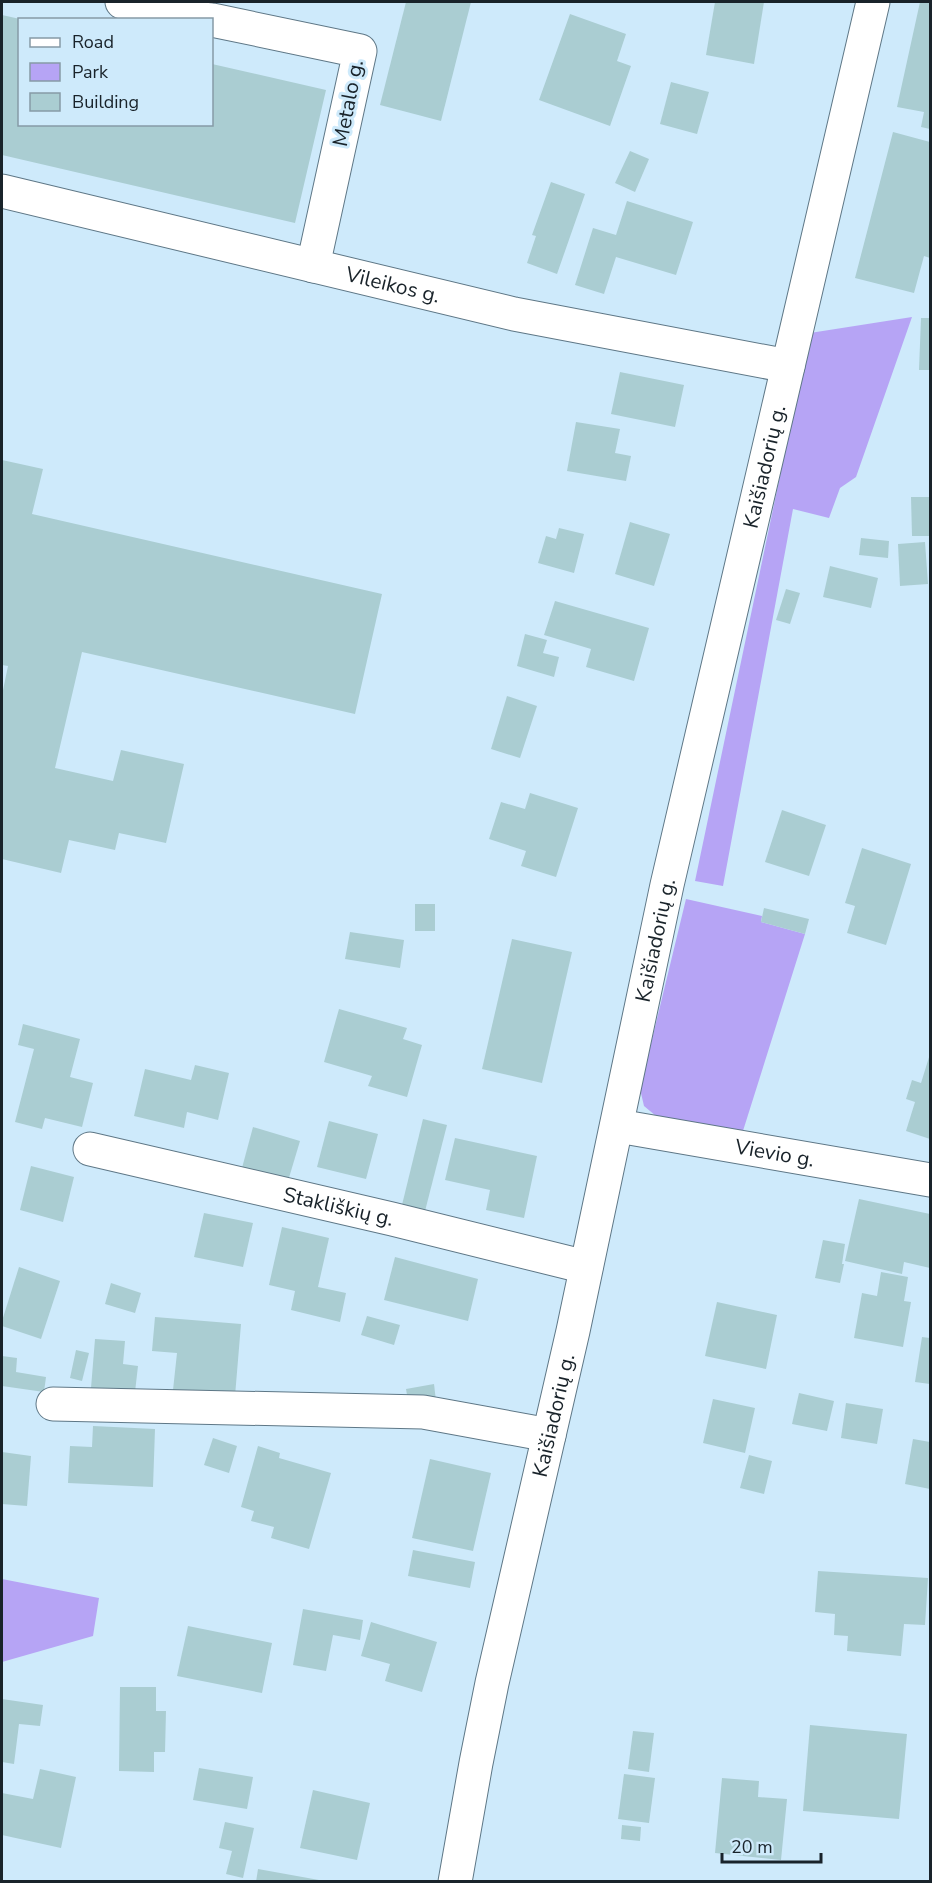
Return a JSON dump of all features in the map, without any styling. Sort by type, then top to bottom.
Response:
[{"type":"street","name":"Metalo g.","points":[[122,2],[200,18]]},
{"type":"street","name":"Kaišiadorių g.","points":[[455,1881],[478,1752],[618,1126],[667,885],[873,2]]},
{"type":"street","name":"Metalo g.","points":[[213,21],[360,51],[313,266]]},
{"type":"street","name":"Vileikos g.","points":[[2,191],[514,314],[788,366]]},
{"type":"street","name":"Vievio g.","points":[[618,1126],[930,1180]]},
{"type":"street","name":"Stakliškių g.","points":[[90,1149],[586,1267]]},
{"type":"street","points":[[53,1404],[423,1412],[549,1435]]},
{"type":"green space","points":[[912,317],[856,477],[840,488],[829,518],[793,509],[723,886],[695,881],[810,333]]},
{"type":"green space","points":[[686,899],[762,916],[761,922],[805,934],[742,1134],[656,1116],[644,1106],[640,1089]]},
{"type":"green space","points":[[2,1579],[99,1598],[93,1636],[2,1662]]},
{"type":"building","points":[[406,2],[471,2],[441,121],[380,105]]},
{"type":"building","points":[[715,2],[764,2],[754,64],[706,55]]},
{"type":"building","points":[[920,2],[930,2],[930,129],[921,127],[924,112],[897,107]]},
{"type":"building","points":[[570,14],[626,34],[617,61],[631,66],[610,126],[539,100]]},
{"type":"building","points":[[2,15],[18,19],[18,126],[213,126],[213,64],[326,90],[295,223],[2,155]]},
{"type":"building","points":[[671,82],[709,92],[697,134],[660,124]]},
{"type":"building","points":[[893,132],[930,142],[930,258],[924,256],[914,293],[855,278]]},
{"type":"building","points":[[630,151],[649,159],[635,192],[615,183]]},
{"type":"building","points":[[551,182],[585,194],[557,274],[527,263],[536,236],[532,235]]},
{"type":"building","points":[[627,201],[693,222],[676,275],[616,257],[604,294],[575,285],[593,228],[616,235]]},
{"type":"building","points":[[921,318],[930,318],[930,370],[919,370]]},
{"type":"building","points":[[620,372],[684,385],[675,427],[611,414]]},
{"type":"building","points":[[576,422],[620,429],[615,453],[631,456],[626,481],[567,471]]},
{"type":"building","points":[[2,460],[43,469],[32,514],[382,594],[355,714],[82,652],[55,768],[113,781],[121,750],[184,764],[166,843],[119,833],[115,850],[69,840],[61,873],[2,859],[2,695],[8,666],[2,665]]},
{"type":"building","points":[[911,497],[930,497],[930,536],[912,536]]},
{"type":"building","points":[[630,522],[670,534],[654,586],[615,574]]},
{"type":"building","points":[[559,528],[584,534],[574,573],[538,563],[546,536],[556,539]]},
{"type":"building","points":[[861,538],[889,541],[888,558],[859,555]]},
{"type":"building","points":[[925,542],[928,584],[900,586],[898,544]]},
{"type":"building","points":[[830,566],[878,578],[871,608],[823,597]]},
{"type":"building","points":[[786,589],[800,593],[790,624],[776,620]]},
{"type":"building","points":[[555,601],[649,628],[634,681],[586,667],[591,649],[544,635]]},
{"type":"building","points":[[525,634],[547,640],[543,653],[559,657],[554,677],[517,666]]},
{"type":"building","points":[[507,696],[537,706],[520,758],[491,749]]},
{"type":"building","points":[[530,793],[578,808],[556,877],[521,866],[526,851],[489,839],[501,802],[525,809]]},
{"type":"building","points":[[782,810],[826,825],[809,876],[765,862]]},
{"type":"building","points":[[862,848],[911,864],[886,945],[847,933],[855,906],[845,903]]},
{"type":"building","points":[[415,904],[435,904],[435,931],[415,931]]},
{"type":"building","points":[[764,908],[809,919],[805,934],[761,922]]},
{"type":"building","points":[[350,932],[404,940],[400,968],[345,959]]},
{"type":"building","points":[[512,939],[572,952],[542,1083],[482,1069]]},
{"type":"building","points":[[339,1009],[407,1028],[403,1039],[422,1045],[407,1097],[368,1086],[372,1076],[324,1062]]},
{"type":"building","points":[[23,1024],[80,1039],[70,1077],[93,1083],[82,1127],[45,1118],[42,1129],[15,1122],[34,1049],[18,1045]]},
{"type":"building","points":[[930,1054],[930,1139],[906,1131],[915,1102],[906,1099],[912,1080],[921,1083]]},
{"type":"building","points":[[195,1065],[229,1073],[218,1120],[187,1112],[184,1128],[134,1116],[145,1069],[191,1080]]},
{"type":"building","points":[[423,1119],[447,1125],[424,1215],[401,1209]]},
{"type":"building","points":[[329,1121],[378,1134],[366,1179],[317,1167]]},
{"type":"building","points":[[253,1127],[300,1141],[288,1181],[242,1168]]},
{"type":"building","points":[[455,1138],[537,1156],[524,1218],[486,1210],[490,1190],[445,1180]]},
{"type":"building","points":[[31,1166],[74,1177],[63,1222],[20,1210]]},
{"type":"building","points":[[859,1199],[930,1214],[930,1268],[904,1262],[902,1274],[845,1261]]},
{"type":"building","points":[[204,1213],[253,1223],[243,1267],[194,1257]]},
{"type":"building","points":[[282,1227],[329,1238],[318,1287],[346,1293],[340,1322],[291,1310],[295,1291],[269,1285]]},
{"type":"building","points":[[823,1240],[845,1244],[840,1283],[815,1278]]},
{"type":"building","points":[[395,1257],[478,1279],[468,1321],[384,1300]]},
{"type":"building","points":[[19,1267],[60,1281],[41,1339],[2,1326]]},
{"type":"building","points":[[881,1272],[908,1277],[904,1301],[911,1302],[903,1347],[854,1338],[862,1293],[877,1296]]},
{"type":"building","points":[[111,1283],[141,1293],[135,1313],[105,1304]]},
{"type":"building","points":[[717,1302],[777,1315],[766,1369],[705,1356]]},
{"type":"building","points":[[367,1316],[400,1325],[394,1345],[361,1335]]},
{"type":"building","points":[[155,1317],[241,1324],[235,1396],[173,1390],[177,1353],[152,1351]]},
{"type":"building","points":[[922,1337],[930,1338],[930,1384],[915,1382]]},
{"type":"building","points":[[95,1339],[125,1341],[123,1364],[138,1366],[135,1392],[91,1388]]},
{"type":"building","points":[[76,1350],[89,1353],[82,1381],[70,1378]]},
{"type":"building","points":[[2,1356],[17,1358],[16,1372],[46,1377],[44,1392],[2,1386]]},
{"type":"building","points":[[434,1384],[436,1401],[409,1406],[406,1389]]},
{"type":"building","points":[[799,1393],[834,1401],[827,1431],[792,1424]]},
{"type":"building","points":[[713,1399],[755,1408],[745,1453],[703,1443]]},
{"type":"building","points":[[846,1403],[883,1409],[877,1444],[841,1438]]},
{"type":"building","points":[[93,1426],[155,1429],[153,1487],[68,1483],[70,1446],[92,1447]]},
{"type":"building","points":[[213,1438],[237,1446],[229,1473],[204,1465]]},
{"type":"building","points":[[913,1439],[930,1442],[930,1489],[905,1484]]},
{"type":"building","points":[[258,1446],[280,1453],[279,1458],[331,1473],[309,1549],[271,1538],[274,1527],[251,1521],[254,1511],[241,1507]]},
{"type":"building","points":[[2,1452],[31,1456],[27,1506],[2,1504]]},
{"type":"building","points":[[749,1455],[772,1461],[764,1494],[740,1488]]},
{"type":"building","points":[[430,1459],[491,1473],[473,1551],[412,1538]]},
{"type":"building","points":[[413,1550],[475,1562],[470,1588],[408,1576]]},
{"type":"building","points":[[818,1571],[928,1578],[925,1625],[904,1624],[901,1656],[847,1651],[848,1636],[834,1635],[835,1614],[815,1612]]},
{"type":"building","points":[[303,1609],[363,1620],[360,1640],[333,1635],[326,1671],[293,1665]]},
{"type":"building","points":[[371,1622],[437,1642],[422,1692],[385,1681],[390,1664],[361,1656]]},
{"type":"building","points":[[188,1626],[272,1643],[262,1693],[177,1676]]},
{"type":"building","points":[[120,1687],[156,1687],[156,1711],[166,1711],[165,1752],[154,1752],[154,1772],[119,1771]]},
{"type":"building","points":[[2,1699],[43,1705],[40,1726],[19,1724],[14,1764],[2,1762]]},
{"type":"building","points":[[810,1725],[907,1734],[899,1819],[803,1811]]},
{"type":"building","points":[[633,1731],[654,1733],[649,1772],[628,1769]]},
{"type":"building","points":[[199,1768],[253,1777],[247,1809],[193,1800]]},
{"type":"building","points":[[40,1769],[76,1777],[61,1848],[2,1835],[2,1793],[33,1799]]},
{"type":"building","points":[[624,1774],[655,1778],[649,1823],[618,1819]]},
{"type":"building","points":[[722,1778],[759,1781],[758,1797],[787,1799],[781,1860],[715,1853]]},
{"type":"building","points":[[313,1790],[370,1803],[357,1860],[300,1848]]},
{"type":"building","points":[[225,1822],[254,1828],[243,1878],[226,1874],[232,1851],[219,1848]]},
{"type":"building","points":[[622,1825],[641,1827],[640,1841],[621,1839]]},
{"type":"building","points":[[258,1869],[319,1880],[319,1882],[256,1882]]}]
